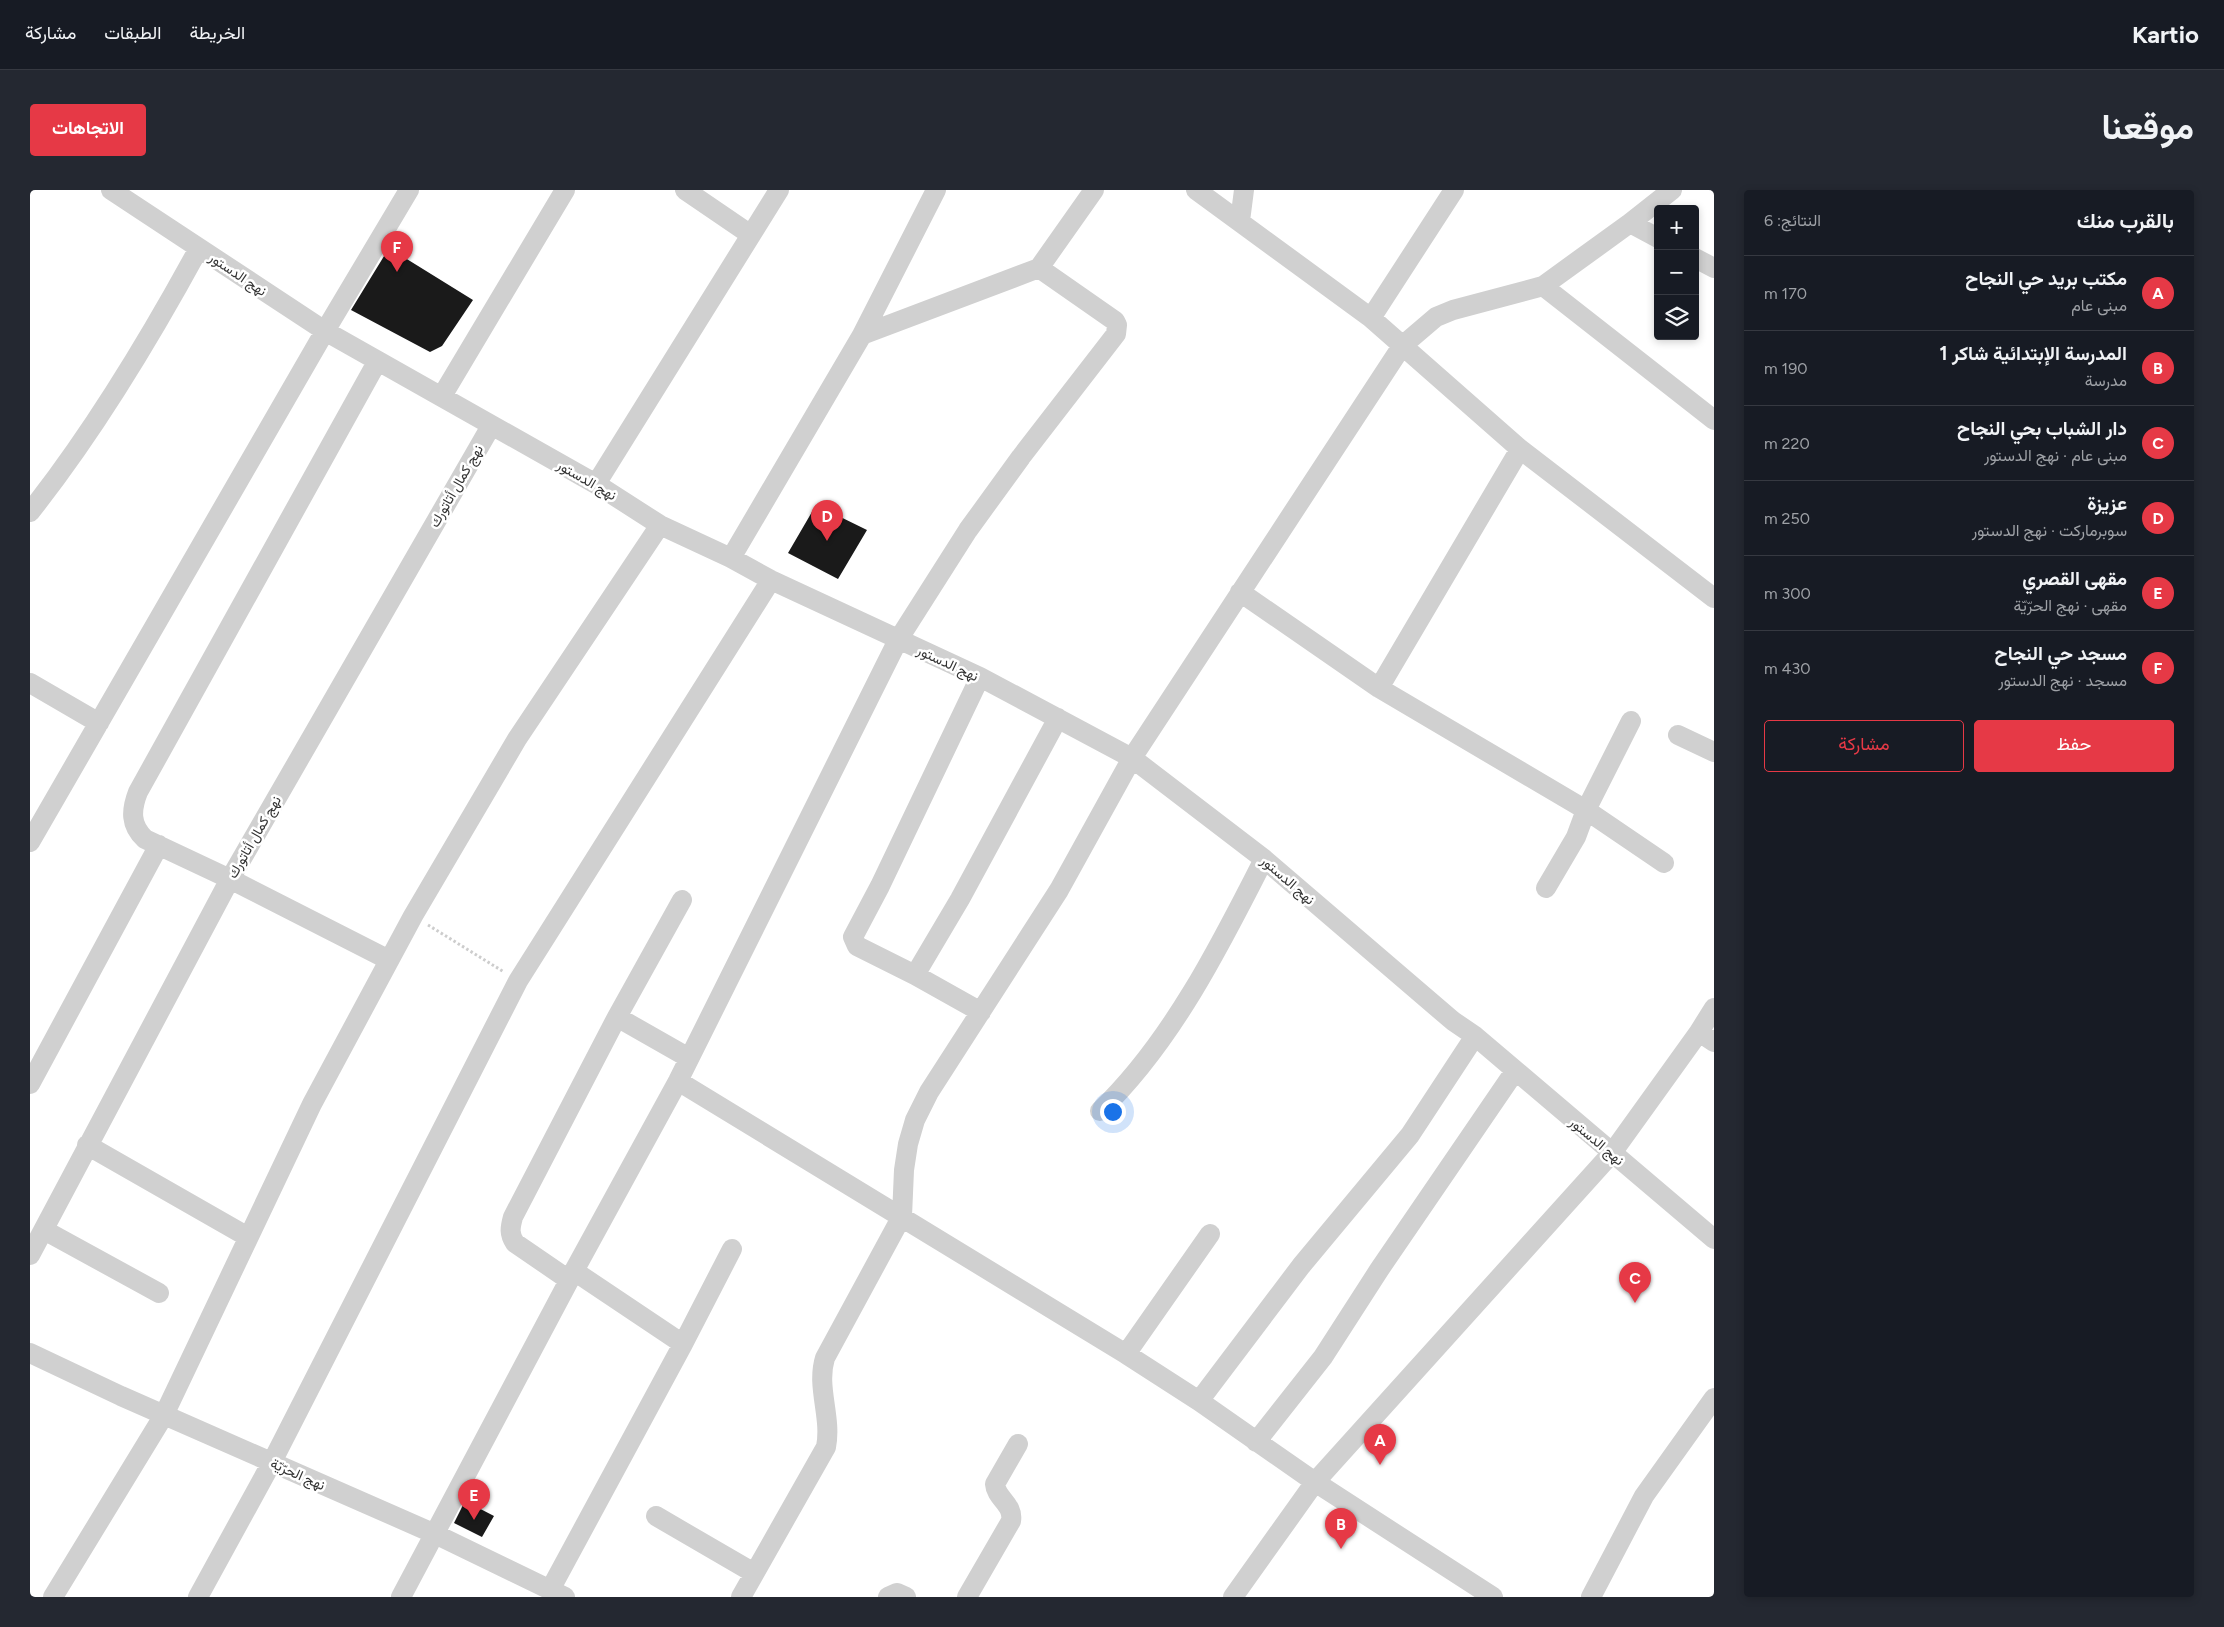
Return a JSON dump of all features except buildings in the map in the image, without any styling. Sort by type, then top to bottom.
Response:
[{"type":"street","name":"نهج الدستور","points":[[111,190],[136,197],[199,248],[325,331],[377,362],[442,396],[490,426],[596,484],[660,524],[732,558],[771,580],[980,677],[1132,758],[1264,859],[1453,1021],[1475,1036],[1714,1239]]},
{"type":"street","points":[[30,842],[325,331],[409,190]]},
{"type":"street","points":[[442,396],[565,190]]},
{"type":"street","points":[[686,190],[751,235]]},
{"type":"street","points":[[596,484],[779,190]]},
{"type":"street","points":[[732,558],[862,335],[936,190]]},
{"type":"street","points":[[862,335],[1039,268],[1094,190]]},
{"type":"street","points":[[1196,190],[1240,220],[1371,318],[1520,448],[1714,598]]},
{"type":"street","points":[[1240,220],[1244,190]]},
{"type":"street","points":[[1371,318],[1454,190]]},
{"type":"street","points":[[742,1597],[826,1447],[828,1424],[821,1370],[825,1358],[902,1216],[904,1170],[915,1120],[929,1092],[1059,890],[1132,758],[1402,346],[1419,330],[1444,314],[1543,286],[1672,190]]},
{"type":"street","points":[[1630,223],[1654,236]]},
{"type":"street","points":[[30,512],[52,484],[120,385],[165,311],[199,248]]},
{"type":"street","points":[[1699,260],[1714,268]]},
{"type":"street","points":[[401,1597],[571,1276],[678,1081],[898,640],[980,514],[1021,457],[1116,334],[1117,324],[1115,321],[1039,268]]},
{"type":"street","points":[[1543,286],[1714,420]]},
{"type":"street","points":[[377,362],[138,792],[133,809],[134,824],[137,832],[145,839],[230,879],[389,960]]},
{"type":"street","name":"نهج كمال أتاتورك","points":[[30,1255],[230,879],[490,426]]},
{"type":"street","points":[[1379,688],[1520,448]]},
{"type":"street","points":[[53,1597],[164,1415],[312,1104],[412,916],[517,739],[660,524]]},
{"type":"street","points":[[198,1597],[272,1462],[518,981],[771,580]]},
{"type":"street","points":[[1240,592],[1379,688],[1586,810],[1664,863]]},
{"type":"street","points":[[980,677],[880,886],[853,937],[857,946],[915,975],[981,1012]]},
{"type":"street","points":[[30,683],[98,722]]},
{"type":"street","points":[[915,975],[960,899],[1058,718]]},
{"type":"street","points":[[1546,888],[1576,837],[1586,810],[1631,721]]},
{"type":"street","points":[[1678,735],[1714,752]]},
{"type":"street","points":[[30,1084],[159,845]]},
{"type":"street","points":[[1100,1111],[1137,1071],[1185,1003],[1225,937],[1264,859]]},
{"type":"street","points":[[682,900],[617,1016],[513,1217],[510,1228],[511,1236],[516,1243],[683,1344]]},
{"type":"street","points":[[1232,1597],[1315,1482],[1612,1153],[1707,1037],[1714,1008]]},
{"type":"street","points":[[617,1016],[689,1058]]},
{"type":"street","points":[[1199,1401],[1301,1266],[1410,1135],[1475,1036]]},
{"type":"street","points":[[1256,1442],[1323,1357],[1379,1270],[1514,1071]]},
{"type":"street","points":[[678,1081],[1126,1354],[1199,1401],[1315,1482],[1493,1597]]},
{"type":"street","points":[[87,1145],[248,1237]]},
{"type":"street","points":[[44,1230],[159,1293]]},
{"type":"street","points":[[1126,1354],[1210,1234]]},
{"type":"street","points":[[558,1594],[732,1249]]},
{"type":"street","name":"نهج الحرّيّة","points":[[30,1353],[164,1415],[435,1534],[558,1594]]},
{"type":"street","points":[[1591,1597],[1644,1496],[1714,1398]]},
{"type":"street","points":[[966,1597],[1011,1521],[1011,1511],[997,1492],[995,1484],[1018,1444]]},
{"type":"street","points":[[656,1516],[754,1573]]},
{"type":"street","points":[[888,1597],[897,1593],[906,1597]]},
{"type":"path","points":[[412,916],[518,981]]},
{"type":"place","name":"مسجد حي النجاح","points":[[397,272]]},
{"type":"place","name":"عزيزة","points":[[827,541]]},
{"type":"place","name":"دار الشباب بحي النجاح","points":[[1635,1303]]},
{"type":"place","name":"مكتب بريد حي النجاح","points":[[1380,1465]]},
{"type":"place","name":"مقهى القصري","points":[[474,1520]]},
{"type":"place","name":"المدرسة الإبتدائية شاكر 1","points":[[1341,1549]]}]
